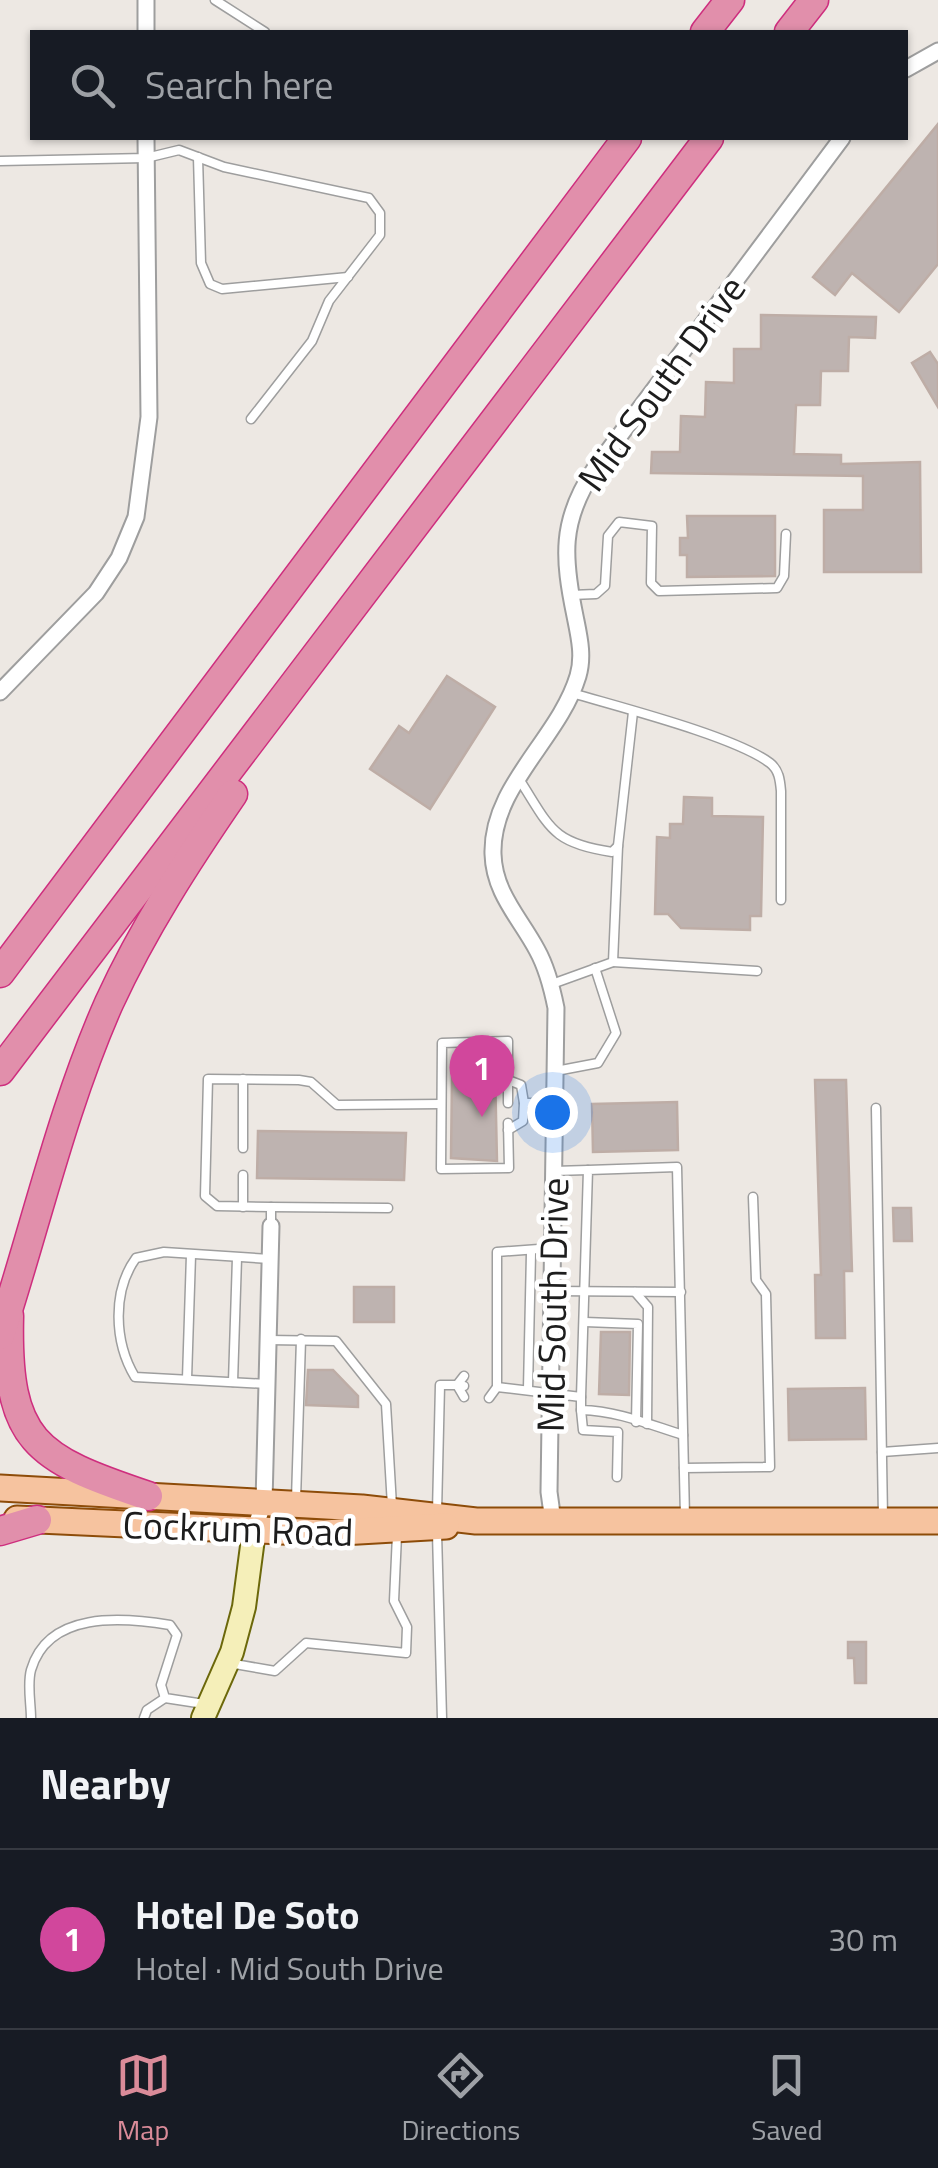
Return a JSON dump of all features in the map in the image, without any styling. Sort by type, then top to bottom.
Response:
[{"type":"highway","points":[[791,30],[814,0]]},
{"type":"highway","points":[[0,973],[626,140]]},
{"type":"highway","points":[[0,1072],[707,140]]},
{"type":"highway","points":[[0,1335],[76,1091],[127,966],[190,857],[307,688],[359,600]]},
{"type":"highway","points":[[0,943],[106,834]]},
{"type":"highway","points":[[10,1305],[8,1370],[24,1428],[72,1469],[148,1496]]},
{"type":"highway","points":[[0,1531],[37,1520]]},
{"type":"main road","name":"Cockrum Road","points":[[0,1488],[296,1504],[394,1521]]},
{"type":"main road","name":"Cockrum Road","points":[[0,1519],[254,1531],[394,1521],[938,1522]]},
{"type":"street","points":[[146,0],[146,30]]},
{"type":"street","points":[[908,69],[938,51]]},
{"type":"street","points":[[0,692],[96,593],[119,558],[136,517],[149,417],[146,140]]},
{"type":"street","name":"Mid South Drive","points":[[553,1521],[550,1396],[557,1027],[551,984],[538,951],[500,891],[493,860],[498,818],[572,692],[581,659],[566,538],[579,492],[841,140]]},
{"type":"street","points":[[206,1712],[228,1662],[244,1607],[254,1531],[264,1502],[271,1226]]},
{"type":"lane","points":[[215,0],[262,30]]},
{"type":"lane","points":[[0,161],[146,158],[180,150],[224,167],[368,198],[380,214],[380,235],[329,301],[312,341],[251,419]]},
{"type":"lane","points":[[198,157],[202,263],[210,284],[222,289],[348,277]]},
{"type":"lane","points":[[571,595],[596,594],[605,586],[608,536],[620,522],[652,526],[652,583],[659,590],[777,588],[784,576],[786,534]]},
{"type":"lane","points":[[572,692],[771,764],[780,775],[782,790],[781,900]]},
{"type":"lane","points":[[613,962],[618,846],[632,712]]},
{"type":"lane","points":[[519,779],[555,835],[581,847],[612,852],[618,846]]},
{"type":"lane","points":[[551,984],[613,962],[757,971]]},
{"type":"lane","points":[[556,1071],[598,1063],[616,1033],[596,968]]},
{"type":"lane","points":[[508,1080],[521,1086],[524,1103],[523,1121],[508,1126],[509,1168],[441,1168],[442,1042],[508,1041],[508,1080],[508,1103]]},
{"type":"lane","points":[[388,1208],[210,1204],[205,1186],[208,1079],[311,1082],[337,1104],[442,1104]]},
{"type":"lane","points":[[243,1079],[243,1148]]},
{"type":"lane","points":[[524,1103],[556,1102]]},
{"type":"lane","points":[[876,1108],[883,1521]]},
{"type":"lane","points":[[554,1171],[677,1168],[685,1521]]},
{"type":"lane","points":[[588,1170],[582,1430],[618,1432]]},
{"type":"lane","points":[[242,1207],[243,1175]]},
{"type":"lane","points":[[684,1468],[770,1467],[766,1294],[756,1280],[754,1197]]},
{"type":"lane","points":[[271,1207],[271,1226]]},
{"type":"lane","points":[[490,1398],[496,1252],[530,1253],[552,1248]]},
{"type":"lane","points":[[267,1384],[135,1377],[120,1352],[121,1278],[136,1258],[164,1252],[270,1259]]},
{"type":"lane","points":[[528,1388],[530,1253]]},
{"type":"lane","points":[[187,1380],[191,1255]]},
{"type":"lane","points":[[233,1382],[237,1258]]},
{"type":"lane","points":[[552,1291],[681,1292]]},
{"type":"lane","points":[[635,1292],[648,1307],[647,1424]]},
{"type":"lane","points":[[585,1322],[638,1324],[636,1422]]},
{"type":"lane","points":[[228,1662],[275,1671],[306,1643],[406,1653],[407,1627],[394,1602],[394,1521],[386,1404],[336,1342],[268,1340]]},
{"type":"lane","points":[[296,1504],[301,1340]]},
{"type":"lane","points":[[442,1718],[437,1522],[440,1385],[462,1382],[464,1397]]},
{"type":"lane","points":[[492,1383],[550,1396],[581,1397]]},
{"type":"lane","points":[[581,1410],[618,1411],[636,1422],[683,1435]]},
{"type":"lane","points":[[618,1411],[618,1477]]},
{"type":"lane","points":[[882,1452],[938,1448]]},
{"type":"lane","points":[[31,1718],[31,1670],[61,1630],[83,1621],[170,1625],[178,1635],[161,1685],[164,1698]]},
{"type":"lane","points":[[164,1698],[206,1712]]},
{"type":"lane","points":[[144,1718],[164,1698]]},
{"type":"building","points":[[938,124],[938,264],[899,312],[852,273],[835,295],[813,277]]},
{"type":"building","points":[[761,315],[876,317],[875,338],[849,337],[848,371],[821,371],[820,405],[796,405],[794,454],[841,455],[841,464],[920,462],[921,572],[824,572],[824,510],[863,510],[863,476],[651,473],[652,452],[680,452],[681,416],[705,417],[706,382],[734,383],[734,349],[761,349]]},
{"type":"building","points":[[930,352],[938,364],[938,407],[912,363]]},
{"type":"building","points":[[687,516],[775,516],[775,576],[687,577],[687,555],[680,555],[680,538],[688,538]]},
{"type":"building","points":[[447,676],[495,707],[430,809],[370,769],[399,726],[409,733]]},
{"type":"building","points":[[684,797],[712,798],[712,816],[763,817],[761,916],[750,916],[750,930],[681,928],[668,914],[655,914],[657,837],[670,838],[670,824],[683,824]]},
{"type":"building","points":[[459,1069],[495,1070],[497,1161],[451,1158],[452,1077],[459,1077]]},
{"type":"building","points":[[815,1080],[846,1080],[852,1271],[844,1271],[845,1338],[816,1338],[815,1275],[821,1275]]},
{"type":"building","points":[[677,1102],[678,1150],[593,1152],[592,1104]]},
{"type":"building","points":[[258,1131],[406,1133],[404,1180],[257,1178]]},
{"type":"building","points":[[893,1208],[911,1208],[912,1241],[894,1241]]},
{"type":"building","points":[[354,1287],[394,1287],[394,1322],[354,1322]]},
{"type":"building","points":[[601,1332],[630,1332],[629,1395],[599,1394]]},
{"type":"building","points":[[308,1370],[333,1370],[358,1396],[358,1407],[306,1405]]},
{"type":"building","points":[[865,1388],[866,1439],[789,1440],[788,1389]]},
{"type":"building","points":[[848,1642],[866,1642],[866,1683],[855,1683],[854,1658],[848,1658]]},
{"type":"place","name":"Hotel De Soto","points":[[482,1117]]}]
